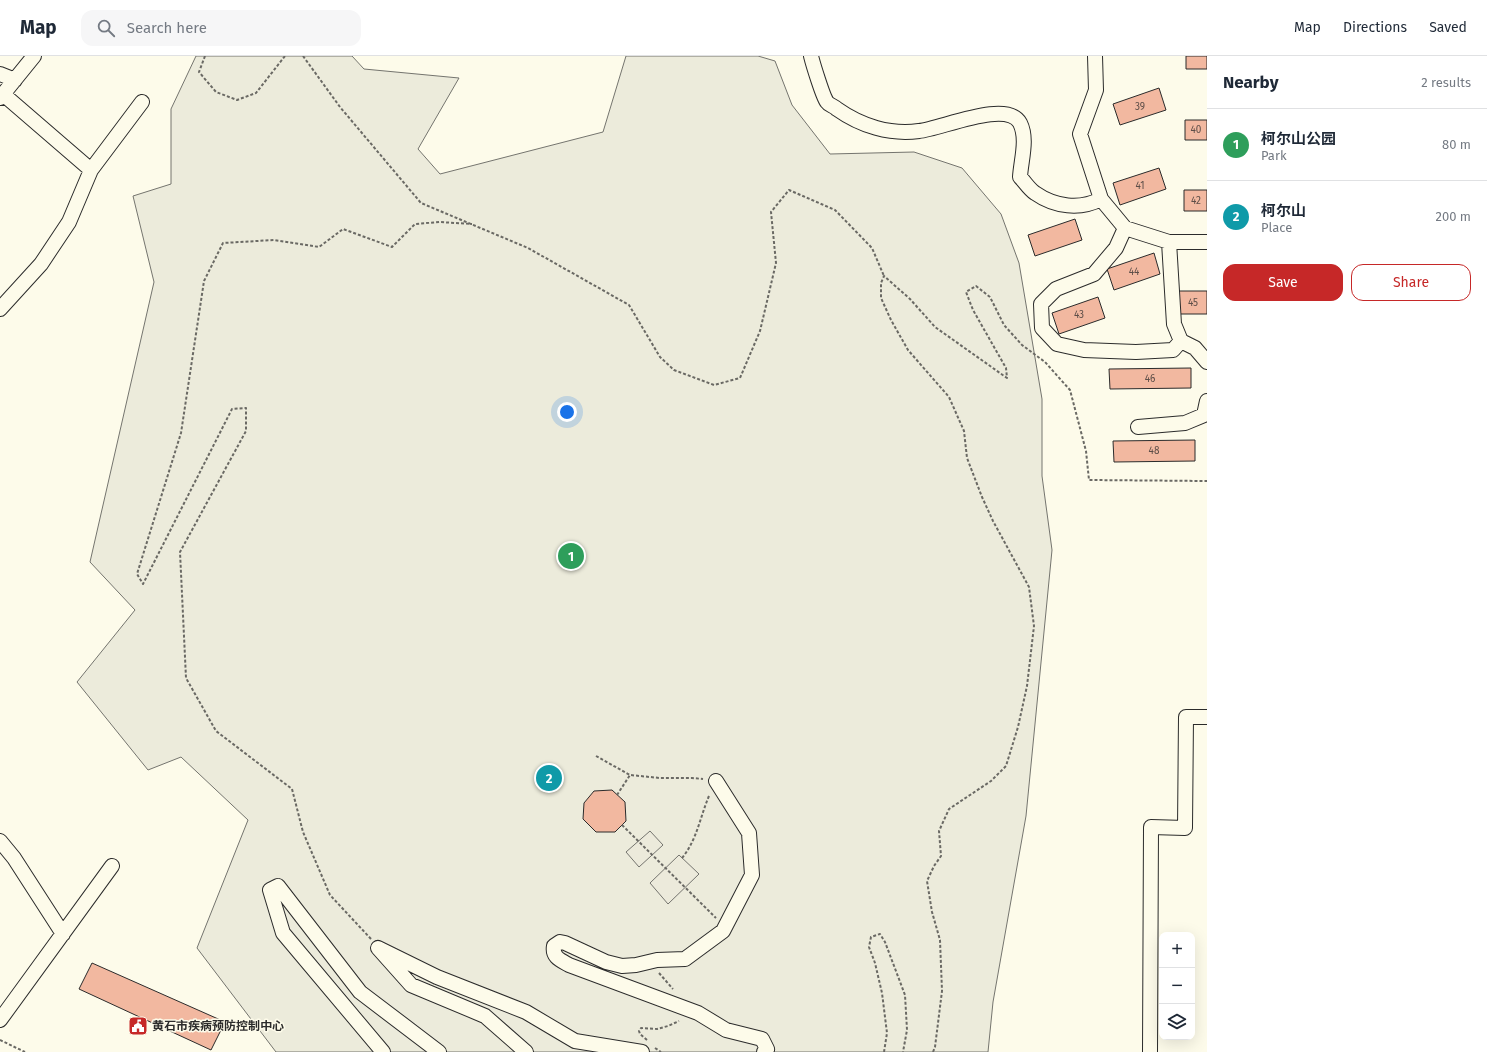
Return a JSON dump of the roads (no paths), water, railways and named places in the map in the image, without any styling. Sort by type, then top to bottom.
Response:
[{"type":"street","points":[[34,56],[2,96],[91,170]]},
{"type":"street","points":[[811,56],[826,102],[850,117],[886,131],[904,132],[920,131],[995,113],[1013,116],[1020,122],[1023,132],[1024,144],[1020,177],[1035,193],[1052,202],[1071,206],[1090,204],[1101,198]]},
{"type":"street","points":[[1095,56],[1096,90],[1080,134],[1101,198],[1125,228],[1169,242],[1207,242]]},
{"type":"street","points":[[0,74],[15,80]]},
{"type":"street","points":[[0,309],[41,264],[69,222],[91,170],[142,102]]},
{"type":"street","points":[[1125,228],[1116,248],[1094,274],[1056,289],[1041,304],[1042,328],[1057,344],[1084,350],[1136,352],[1173,350],[1181,341]]},
{"type":"street","points":[[1169,242],[1174,324],[1181,341],[1195,348],[1207,362]]},
{"type":"street","points":[[1138,427],[1185,423],[1204,415],[1207,401]]},
{"type":"street","points":[[1150,1052],[1151,827],[1184,828],[1186,717],[1207,717]]},
{"type":"street","points":[[716,781],[749,833],[752,874],[723,931],[685,959],[657,960],[636,965],[622,966],[606,962],[560,942],[554,946],[553,951],[556,957],[569,965],[698,1013],[726,1030],[762,1039],[767,1049],[764,1052]]},
{"type":"street","points":[[0,841],[14,858],[63,934]]},
{"type":"street","points":[[0,1020],[112,866]]},
{"type":"street","points":[[383,1052],[283,933],[270,890],[278,886],[360,992],[439,1052]]},
{"type":"street","points":[[526,1052],[485,1016],[411,985],[378,948],[437,977],[526,1012],[574,1041],[648,1047]]},
{"type":"place","name":"柯尔山公园","points":[[571,556]]},
{"type":"place","name":"柯尔山","points":[[549,778]]},
{"type":"place","name":"黄石市疾病预防控制中心","points":[[138,1026]]}]
